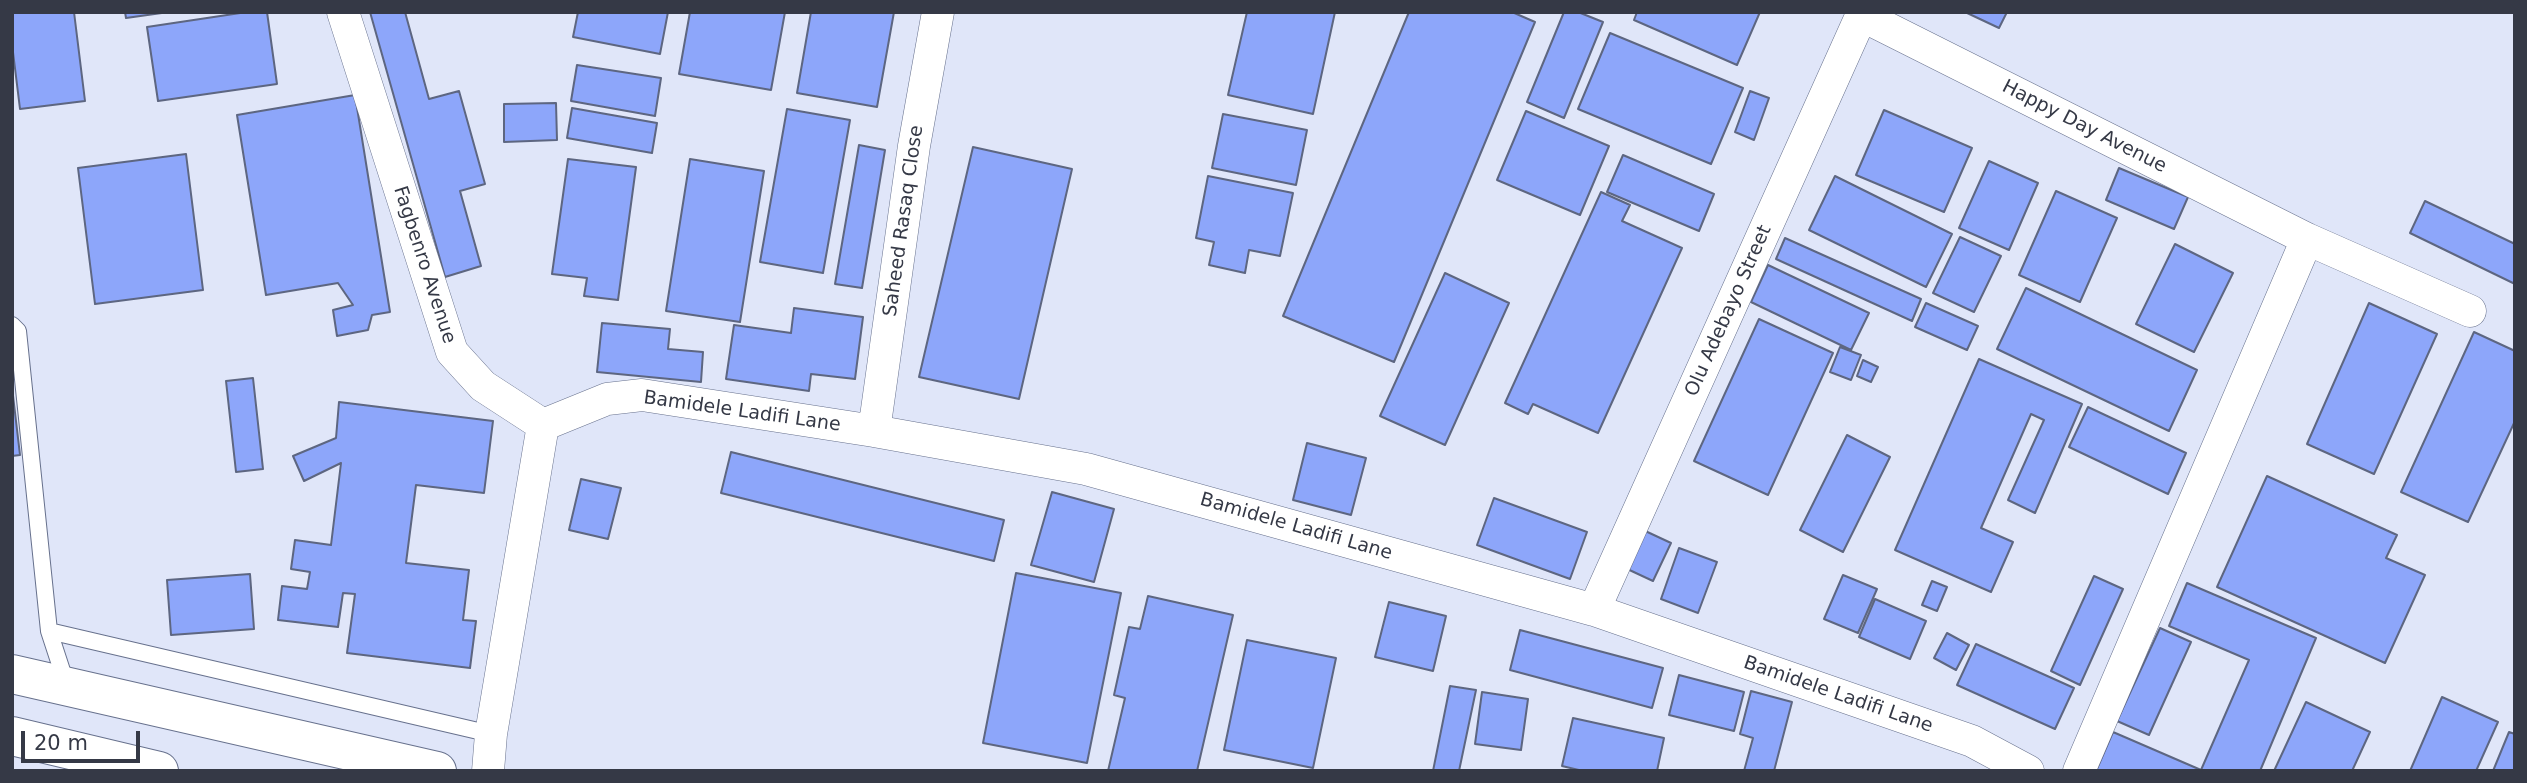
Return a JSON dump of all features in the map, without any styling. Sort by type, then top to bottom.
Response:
[{"type":"street","name":"Fagbenro Avenue","points":[[343,12],[452,352],[483,386],[543,425]]},
{"type":"street","name":"Saheed Rasaq Close","points":[[874,431],[914,146],[938,12]]},
{"type":"street","name":"Happy Day Avenue","points":[[1862,14],[2307,239],[2470,311]]},
{"type":"street","name":"Olu Adebayo Street","points":[[1594,610],[1862,14]]},
{"type":"street","points":[[2079,771],[2307,239]]},
{"type":"street","name":"Bamidele Ladifi Lane","points":[[543,425],[607,399],[642,395],[874,431],[1086,469],[1594,610],[1972,741],[2028,771]]},
{"type":"street","points":[[488,771],[491,734],[543,425]]},
{"type":"street","points":[[12,674],[437,771]]},
{"type":"street","points":[[12,736],[159,771]]},
{"type":"lane","points":[[12,324],[18,331],[49,631],[67,687]]},
{"type":"lane","points":[[49,631],[491,734]]},
{"type":"building","points":[[12,12],[74,12],[85,101],[20,109],[12,44]]},
{"type":"building","points":[[125,12],[169,12],[126,18]]},
{"type":"building","points":[[247,12],[267,12],[277,84],[158,101],[147,27]]},
{"type":"building","points":[[370,12],[405,12],[429,99],[459,91],[485,184],[460,191],[481,266],[445,277]]},
{"type":"building","points":[[578,12],[668,12],[660,54],[573,37]]},
{"type":"building","points":[[690,12],[785,12],[771,90],[679,74]]},
{"type":"building","points":[[811,12],[894,12],[877,107],[797,93]]},
{"type":"building","points":[[1247,12],[1335,12],[1313,114],[1228,95]]},
{"type":"building","points":[[1409,12],[1512,12],[1535,22],[1394,362],[1283,316]]},
{"type":"building","points":[[1564,12],[1578,12],[1603,22],[1564,118],[1527,102]]},
{"type":"building","points":[[1637,12],[1760,12],[1737,65],[1634,20]]},
{"type":"building","points":[[1965,12],[2007,12],[1999,28]]},
{"type":"building","points":[[1610,33],[1743,88],[1711,164],[1578,109]]},
{"type":"building","points":[[577,65],[661,78],[655,116],[571,101]]},
{"type":"building","points":[[1750,91],[1769,98],[1754,140],[1735,132]]},
{"type":"building","points":[[355,95],[390,312],[372,315],[368,330],[337,336],[333,310],[353,305],[338,283],[266,295],[237,115]]},
{"type":"building","points":[[556,103],[557,140],[504,142],[504,104]]},
{"type":"building","points":[[572,108],[657,123],[652,153],[567,138]]},
{"type":"building","points":[[787,109],[850,120],[823,273],[760,262]]},
{"type":"building","points":[[1884,110],[1972,148],[1944,212],[1856,175]]},
{"type":"building","points":[[1526,111],[1609,146],[1580,215],[1497,180]]},
{"type":"building","points":[[1223,114],[1307,130],[1296,185],[1212,168]]},
{"type":"building","points":[[859,145],[885,150],[862,288],[835,284]]},
{"type":"building","points":[[973,147],[1072,169],[1019,399],[919,377]]},
{"type":"building","points":[[186,154],[203,290],[95,304],[78,168]]},
{"type":"building","points":[[1623,155],[1714,194],[1699,231],[1607,192]]},
{"type":"building","points":[[568,159],[636,167],[618,300],[584,296],[587,278],[552,274]]},
{"type":"building","points":[[690,159],[764,171],[740,322],[666,311]]},
{"type":"building","points":[[1989,161],[2038,183],[2009,250],[1959,228]]},
{"type":"building","points":[[2119,168],[2188,197],[2174,229],[2106,200]]},
{"type":"building","points":[[1208,176],[1293,193],[1280,256],[1249,250],[1245,273],[1209,265],[1214,242],[1196,238]]},
{"type":"building","points":[[1835,176],[1952,234],[1926,287],[1809,230]]},
{"type":"building","points":[[2056,191],[2117,218],[2080,302],[2019,275]]},
{"type":"building","points":[[1601,192],[1630,205],[1622,221],[1682,248],[1598,433],[1533,404],[1528,414],[1505,403]]},
{"type":"building","points":[[2425,201],[2515,244],[2515,284],[2410,233]]},
{"type":"building","points":[[1960,237],[2001,256],[1974,312],[1933,293]]},
{"type":"building","points":[[1785,238],[1921,299],[1912,321],[1776,259]]},
{"type":"building","points":[[2175,244],[2233,273],[2194,352],[2136,324]]},
{"type":"building","points":[[1768,265],[1869,313],[1851,350],[1751,302]]},
{"type":"building","points":[[1445,273],[1509,303],[1445,445],[1380,416]]},
{"type":"building","points":[[2026,288],[2197,370],[2169,431],[1997,349]]},
{"type":"building","points":[[1926,303],[1978,326],[1967,350],[1915,327]]},
{"type":"building","points":[[2369,303],[2437,334],[2374,474],[2307,444]]},
{"type":"building","points":[[794,308],[863,317],[855,379],[811,374],[809,391],[726,379],[734,325],[791,333]]},
{"type":"building","points":[[1759,319],[1833,353],[1768,495],[1694,461]]},
{"type":"building","points":[[602,323],[670,329],[668,349],[703,352],[701,382],[597,372]]},
{"type":"building","points":[[2474,332],[2515,351],[2515,421],[2468,522],[2401,492]]},
{"type":"building","points":[[1840,347],[1861,355],[1851,380],[1830,372]]},
{"type":"building","points":[[1979,359],[2082,404],[2035,513],[2008,500],[2044,420],[2031,414],[1981,528],[2013,542],[1991,592],[1895,550]]},
{"type":"building","points":[[1863,360],[1878,367],[1871,382],[1857,376]]},
{"type":"building","points":[[253,378],[263,469],[236,472],[226,381]]},
{"type":"building","points":[[12,387],[20,455],[12,456]]},
{"type":"building","points":[[339,402],[493,421],[484,493],[416,485],[406,563],[469,570],[463,620],[476,621],[470,668],[347,653],[355,594],[343,593],[338,627],[278,620],[282,586],[307,589],[310,572],[291,569],[295,540],[331,545],[341,463],[304,481],[293,456],[336,438]]},
{"type":"building","points":[[2088,407],[2186,453],[2168,494],[2069,447]]},
{"type":"building","points":[[1847,435],[1890,457],[1843,552],[1800,530]]},
{"type":"building","points":[[1307,443],[1366,458],[1351,515],[1293,500]]},
{"type":"building","points":[[731,452],[1004,520],[994,561],[721,493]]},
{"type":"building","points":[[2267,476],[2397,535],[2386,558],[2425,575],[2385,663],[2217,587]]},
{"type":"building","points":[[581,479],[621,488],[608,539],[569,530]]},
{"type":"building","points":[[1052,492],[1114,509],[1094,582],[1031,565]]},
{"type":"building","points":[[1494,498],[1587,532],[1570,579],[1477,545]]},
{"type":"building","points":[[1641,529],[1671,543],[1653,581],[1623,567]]},
{"type":"building","points":[[1679,548],[1717,562],[1698,613],[1661,599]]},
{"type":"building","points":[[1016,573],[1121,593],[1087,763],[983,743]]},
{"type":"building","points":[[250,574],[254,629],[171,635],[167,580]]},
{"type":"building","points":[[1843,575],[1877,589],[1858,633],[1824,619]]},
{"type":"building","points":[[2094,576],[2123,589],[2080,685],[2051,671]]},
{"type":"building","points":[[1932,581],[1947,587],[1937,611],[1922,605]]},
{"type":"building","points":[[2187,583],[2316,638],[2260,771],[2096,771],[2113,732],[2201,770],[2249,660],[2169,626]]},
{"type":"building","points":[[1148,596],[1233,615],[1197,771],[1108,771],[1125,698],[1114,695],[1129,627],[1140,629]]},
{"type":"building","points":[[1875,599],[1926,621],[1910,659],[1859,637]]},
{"type":"building","points":[[1389,602],[1446,616],[1433,671],[1375,657]]},
{"type":"building","points":[[2160,628],[2191,642],[2149,735],[2117,721]]},
{"type":"building","points":[[1520,630],[1663,668],[1652,708],[1510,670]]},
{"type":"building","points":[[1947,633],[1969,645],[1956,670],[1934,658]]},
{"type":"building","points":[[1247,640],[1336,658],[1313,768],[1224,750]]},
{"type":"building","points":[[1976,644],[2074,688],[2055,729],[1957,685]]},
{"type":"building","points":[[1679,675],[1744,692],[1734,731],[1669,715]]},
{"type":"building","points":[[1450,686],[1476,690],[1459,771],[1433,771]]},
{"type":"building","points":[[1751,691],[1792,702],[1774,771],[1744,771],[1753,738],[1740,734]]},
{"type":"building","points":[[1482,692],[1528,699],[1521,750],[1475,744]]},
{"type":"building","points":[[2442,697],[2498,722],[2476,771],[2410,771]]},
{"type":"building","points":[[2306,702],[2370,732],[2352,771],[2274,771]]},
{"type":"building","points":[[1573,718],[1664,738],[1657,771],[1583,771],[1562,766]]},
{"type":"building","points":[[2509,732],[2515,734],[2515,771],[2493,771]]}]
